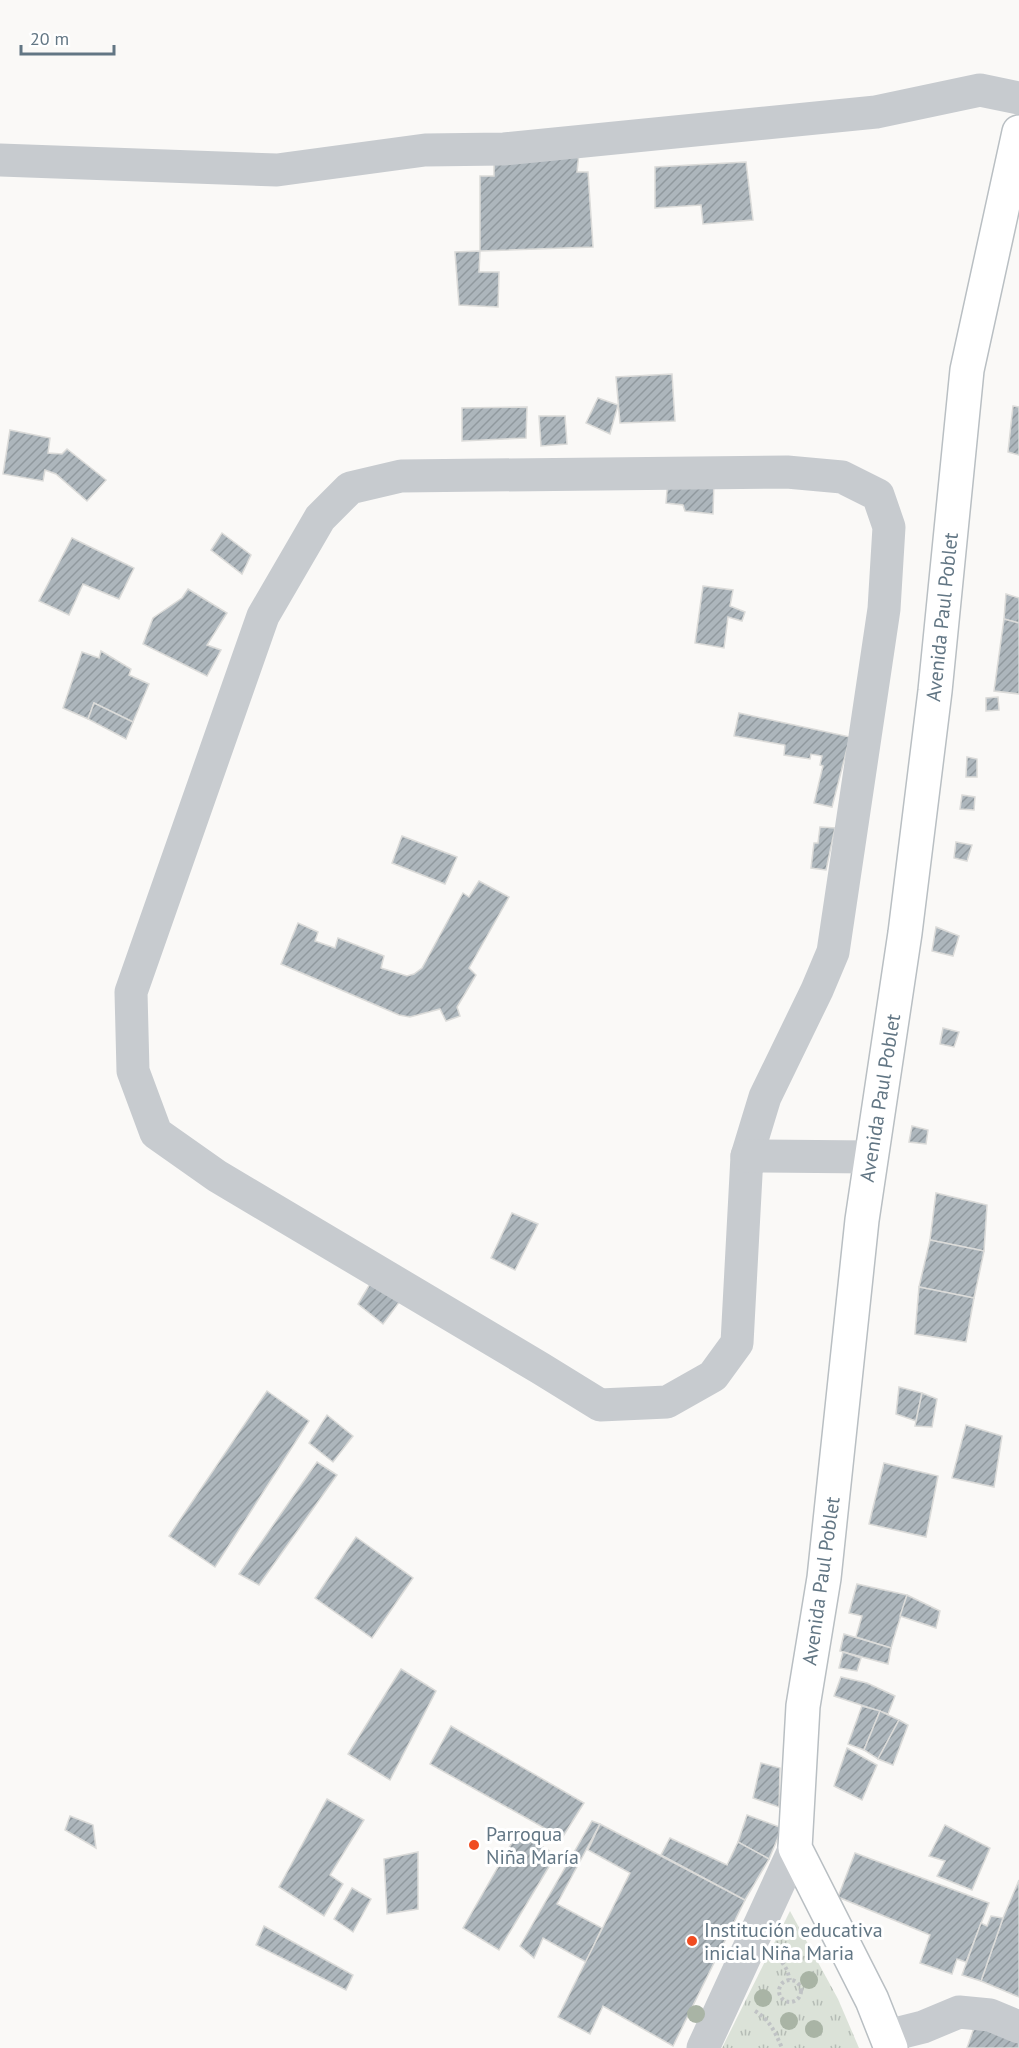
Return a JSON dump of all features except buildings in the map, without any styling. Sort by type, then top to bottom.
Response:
[{"type":"main road","name":"Avenida Paul Poblet","points":[[795,1848],[803,1706],[824,1578],[862,1220],[907,921],[935,691],[967,370],[1019,132]]},
{"type":"main road","points":[[795,1848],[872,2000],[889,2042]]},
{"type":"street","points":[[0,160],[277,170],[425,150],[504,149],[876,112],[980,90],[1019,98]]},
{"type":"street","points":[[787,472],[842,477],[878,495],[889,527],[884,609],[833,952],[765,1097],[747,1156],[736,1343],[713,1377],[667,1402],[600,1405],[217,1176],[156,1133],[133,1071],[131,992],[262,616],[320,518],[350,488],[401,476],[787,472]]},
{"type":"street","points":[[747,1156],[871,1157]]},
{"type":"street","points":[[703,2048],[795,1848]]},
{"type":"street","points":[[889,2042],[959,2012],[990,2015],[1019,2027]]},
{"type":"path","points":[[772,1950],[784,1963],[790,1980],[798,1984],[801,1991],[799,1998],[789,2001],[783,1999],[779,1990],[782,1984],[790,1980]]},
{"type":"path","points":[[753,2010],[766,2019],[774,2029],[782,2048]]},
{"type":"green space","points":[[790,1911],[838,1999],[859,2048],[722,2048]]},
{"type":"place","name":"Parroqua Niña María","points":[[474,1845]]},
{"type":"place","name":"Institución educativa inicial Niña Maria","points":[[692,1941]]}]
